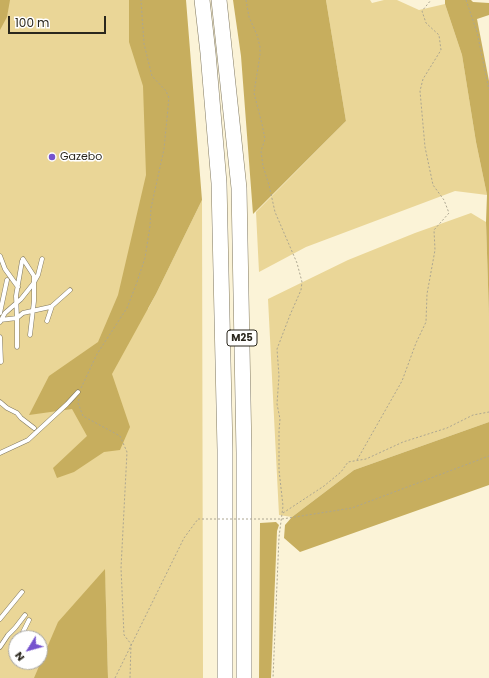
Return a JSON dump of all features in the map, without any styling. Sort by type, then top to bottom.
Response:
[{"type":"highway","name":"M25","points":[[202,0],[219,183],[225,450],[225,678]]},
{"type":"highway","name":"M25","points":[[219,0],[239,188],[244,453],[244,678]]},
{"type":"lane","points":[[0,256],[5,268],[18,287]]},
{"type":"lane","points":[[0,321],[5,313],[21,299],[33,284],[38,275],[42,259]]},
{"type":"lane","points":[[18,347],[16,303],[22,260],[34,276],[33,310],[30,335]]},
{"type":"lane","points":[[0,313],[7,280]]},
{"type":"lane","points":[[47,321],[52,306],[70,290]]},
{"type":"lane","points":[[0,321],[17,318],[23,313],[33,310],[50,308]]},
{"type":"lane","points":[[0,337],[1,362]]},
{"type":"lane","points":[[0,453],[28,440],[79,391]]},
{"type":"lane","points":[[0,402],[7,408],[17,413],[34,428]]},
{"type":"lane","points":[[0,619],[22,592]]},
{"type":"lane","points":[[0,647],[25,615]]},
{"type":"lane","points":[[24,630],[29,620]]},
{"type":"path","points":[[79,391],[97,354],[127,308],[136,286],[145,258],[151,208],[164,149],[169,98],[166,91],[152,76],[144,44],[140,0]]},
{"type":"path","points":[[246,0],[249,17],[257,35],[260,47],[254,93],[265,140],[261,151],[263,166],[275,212],[297,263],[302,282],[301,290],[277,349],[279,376],[277,404],[280,419],[279,470],[282,519],[279,537],[273,678]]},
{"type":"path","points":[[357,460],[402,381],[416,343],[426,322],[426,294],[435,250],[434,230],[449,213],[444,200],[433,185],[424,139],[420,91],[423,80],[441,50],[439,35],[426,23],[422,11],[431,0]]},
{"type":"path","points":[[466,0],[477,32],[489,90]]},
{"type":"path","points":[[80,397],[78,403],[83,416],[120,436],[127,452],[121,568],[124,635],[131,644],[130,678]]},
{"type":"path","points":[[282,513],[324,486],[341,472],[348,462],[366,459],[403,442],[447,428],[473,415],[489,412]]},
{"type":"path","points":[[115,678],[184,538],[198,519],[282,519],[352,508],[489,456]]},
{"type":"shaded area","points":[[0,0],[144,0],[148,309],[202,200],[203,678],[108,678],[105,578],[64,678],[0,678]]},
{"type":"shaded area","points":[[0,0],[10,0],[7,17],[0,30]]},
{"type":"shaded area","points":[[129,0],[186,0],[202,200],[156,294],[112,374],[130,427],[120,450],[104,452],[74,472],[57,478],[53,468],[87,436],[72,409],[29,415],[49,376],[98,342],[118,295],[146,175],[143,86],[129,42]]},
{"type":"shaded area","points":[[233,0],[326,0],[346,121],[253,214],[241,56]]},
{"type":"shaded area","points":[[326,0],[370,0],[372,3],[384,0],[397,0],[419,10],[445,4],[462,55],[476,142],[487,195],[455,191],[306,247],[259,272],[256,212],[346,121]]},
{"type":"shaded area","points":[[445,0],[471,0],[473,2],[489,3],[489,15],[477,19],[489,81],[489,316],[486,222],[487,195],[476,142],[462,55]]},
{"type":"shaded area","points":[[471,213],[486,222],[489,316],[489,422],[354,470],[292,517],[279,515],[268,299],[348,260],[415,233]]},
{"type":"shaded area","points":[[489,422],[489,485],[300,552],[284,538],[285,525],[292,517],[354,470]]},
{"type":"shaded area","points":[[276,522],[279,525],[277,531],[271,678],[259,678],[260,523]]},
{"type":"shaded area","points":[[105,569],[108,678],[34,678],[37,670],[48,670],[48,645],[58,622]]},
{"type":"place","name":"Gazebo","points":[[52,157]]}]
